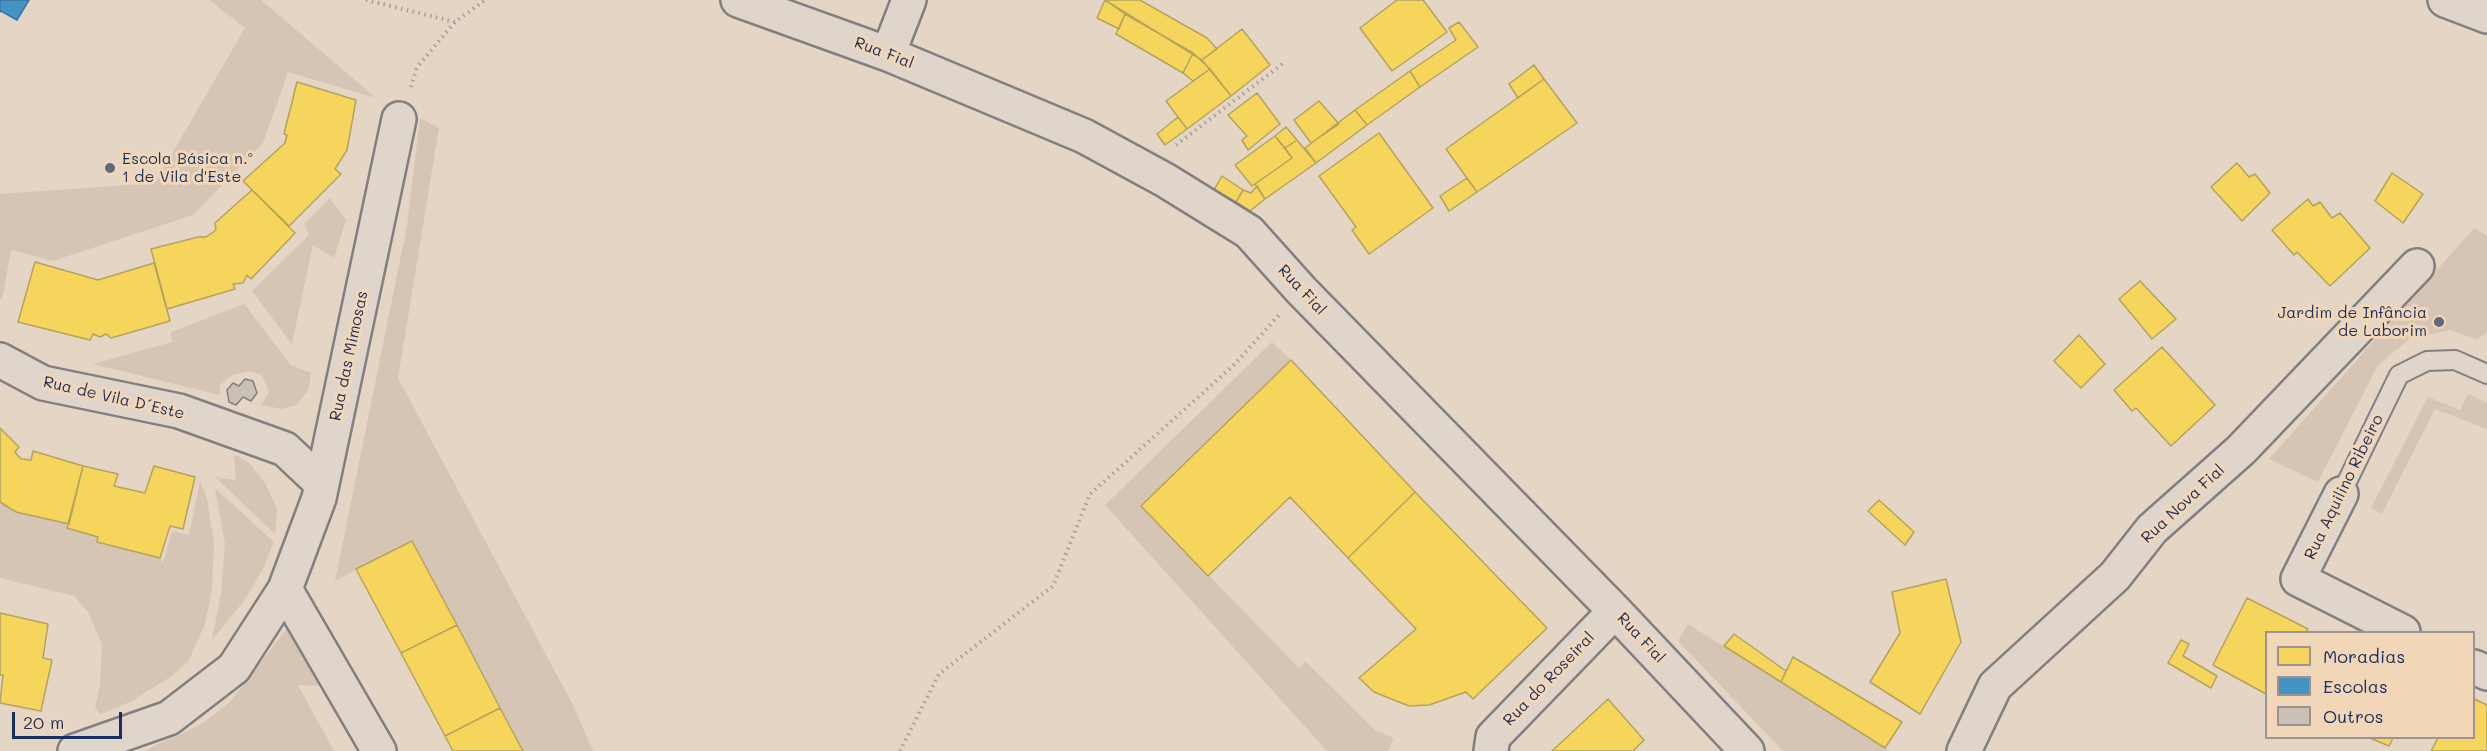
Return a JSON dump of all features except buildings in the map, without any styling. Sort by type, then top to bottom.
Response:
[{"type":"main road","name":"Rua Fial","points":[[738,0],[888,54],[1084,136],[1249,232],[1301,290],[1615,611],[1747,751]]},
{"type":"main road","points":[[888,54],[909,0]]},
{"type":"main road","points":[[2445,0],[2487,16]]},
{"type":"main road","name":"Rua das Mimosas","points":[[75,751],[169,718],[188,704],[234,668],[285,589],[322,484],[399,118]]},
{"type":"main road","name":"Rua Nova Fial","points":[[1964,751],[1995,686],[2115,576],[2152,529],[2241,450],[2418,266]]},
{"type":"main road","name":"Rua de Vila D´Este","points":[[0,360],[43,383],[179,411],[285,449],[322,484]]},
{"type":"main road","name":"Rua Aquilino Ribeiro","points":[[2341,494],[2298,579],[2399,631]]},
{"type":"main road","points":[[285,589],[379,751]]},
{"type":"main road","name":"Rua do Roseiral","points":[[1491,751],[1493,737],[1615,611]]},
{"type":"lane","name":"Rua Aquilino Ribeiro","points":[[2341,494],[2399,375],[2427,361],[2455,360],[2487,374]]},
{"type":"path","points":[[366,0],[454,22]]},
{"type":"path","points":[[399,118],[417,67],[454,22],[485,0]]},
{"type":"path","points":[[1144,169],[1285,62]]},
{"type":"path","points":[[900,751],[939,674],[1053,586],[1090,494],[1233,366],[1301,290]]},
{"type":"shaded area","points":[[209,0],[261,0],[376,98],[288,72],[263,143],[193,215],[53,261],[11,250],[2,300],[0,298],[0,194],[155,183],[245,28]]},
{"type":"shaded area","points":[[420,118],[439,128],[398,378],[573,705],[593,751],[523,751],[412,541],[335,581],[407,226]]},
{"type":"shaded area","points":[[330,198],[346,220],[334,258],[313,245],[292,344],[252,291],[309,235],[304,224]]},
{"type":"shaded area","points":[[2474,228],[2487,236],[2487,332],[2477,340],[2450,330],[2409,339],[2378,365],[2318,482],[2269,459]]},
{"type":"shaded area","points":[[244,304],[291,365],[311,373],[308,391],[296,405],[282,409],[261,405],[269,392],[262,375],[251,371],[232,375],[220,385],[220,395],[93,364],[172,342],[171,332]]},
{"type":"shaded area","points":[[1272,342],[1291,360],[1141,506],[1299,668],[1305,661],[1375,730],[1394,738],[1388,751],[1327,751],[1105,505]]},
{"type":"shaded area","points":[[2468,394],[2487,403],[2487,429],[2435,409],[2382,514],[2371,508],[2428,397],[2460,410]]},
{"type":"shaded area","points":[[234,454],[250,464],[265,483],[277,508],[275,534],[215,477],[236,480]]},
{"type":"shaded area","points":[[200,481],[207,498],[214,543],[212,589],[205,624],[189,660],[172,676],[130,702],[100,714],[95,708],[100,684],[102,644],[88,612],[74,596],[0,578],[0,502],[17,512],[69,524],[67,528],[160,558],[163,563],[172,531],[189,535]]},
{"type":"shaded area","points":[[215,488],[274,542],[262,571],[243,602],[212,640],[221,594],[225,544]]},
{"type":"shaded area","points":[[1688,624],[1890,751],[1783,751],[1678,641]]},
{"type":"shaded area","points":[[289,626],[301,634],[322,686],[298,685],[334,751],[144,751],[200,725],[228,704]]},
{"type":"place","name":"Escola Básica n.º 1 de Vila d'Este","points":[[110,168]]},
{"type":"place","name":"Jardim de Infância de Laborim","points":[[2439,322]]}]
